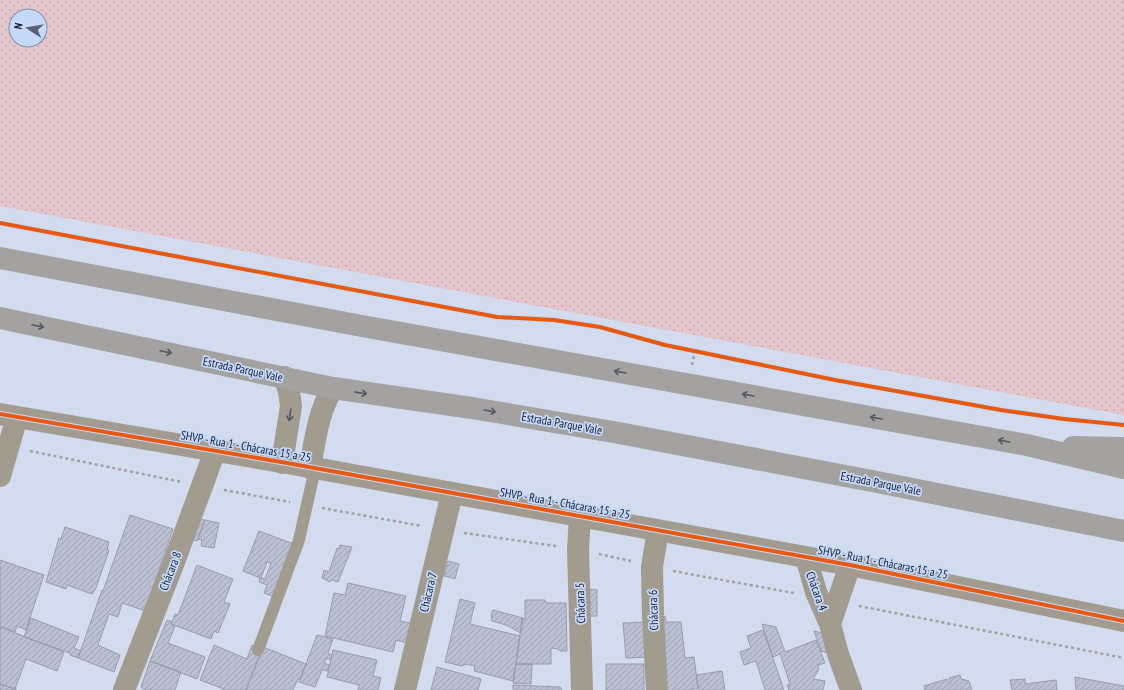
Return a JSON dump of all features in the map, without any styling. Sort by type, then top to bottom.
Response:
[{"type":"main road","points":[[0,258],[362,326],[1027,445],[1124,468]]},
{"type":"main road","name":"Estrada Parque Vale","points":[[0,318],[333,388],[472,408],[619,433],[1124,531]]},
{"type":"main road","points":[[1027,445],[1124,448]]},
{"type":"street","points":[[282,463],[291,406],[290,391],[284,377]]},
{"type":"street","points":[[313,468],[320,418],[333,388]]},
{"type":"street","points":[[0,476],[9,415]]},
{"type":"street","name":"SHVP - Rua 1 - Chácaras 15 a 25","points":[[9,415],[313,468],[850,565],[1124,621]]},
{"type":"street","name":"Chácara 8","points":[[124,690],[215,451]]},
{"type":"street","name":"Chácara 7","points":[[405,690],[452,493]]},
{"type":"street","name":"Chácara 5","points":[[580,516],[578,549],[582,690]]},
{"type":"street","name":"Chácara 6","points":[[657,690],[653,631],[652,567],[658,530]]},
{"type":"street","name":"Chácara 4","points":[[806,557],[816,592],[830,624],[835,644],[851,690]]},
{"type":"street","name":"Chácara 4","points":[[830,624],[850,565]]},
{"type":"lane","points":[[258,650],[299,540],[313,468]]},
{"type":"path","points":[[688,350],[701,353]]},
{"type":"shaded area","points":[[0,0],[1124,0],[1124,415],[0,206]]},
{"type":"building","points":[[130,515],[173,529],[145,611],[122,603],[118,617],[109,614],[98,645],[120,655],[114,672],[78,658]]},
{"type":"building","points":[[195,519],[205,520],[197,541],[191,539]]},
{"type":"building","points":[[205,520],[219,523],[214,548],[201,546],[202,540],[198,539]]},
{"type":"building","points":[[65,527],[109,542],[107,550],[109,550],[96,588],[92,594],[67,585],[66,589],[46,582],[59,538],[61,539]]},
{"type":"building","points":[[259,531],[302,547],[272,596],[264,593],[267,585],[259,582],[260,578],[243,571]],"holes":[[[267,562],[271,563],[265,579],[261,578]]]},
{"type":"building","points":[[340,545],[352,547],[338,582],[331,580],[330,582],[322,578],[324,570],[329,572],[337,548],[339,549]]},
{"type":"building","points":[[0,560],[44,575],[26,630],[17,626],[15,632],[0,626]]},
{"type":"building","points":[[448,561],[459,564],[455,579],[444,576]]},
{"type":"building","points":[[197,565],[233,579],[224,602],[230,604],[218,633],[214,631],[211,639],[171,624],[175,614],[178,615]]},
{"type":"building","points":[[348,583],[406,596],[400,621],[411,623],[407,643],[396,640],[393,652],[325,636],[334,593],[345,595]]},
{"type":"building","points":[[588,589],[597,590],[597,616],[589,616]]},
{"type":"building","points":[[460,599],[475,603],[470,624],[520,636],[513,681],[474,671],[475,666],[466,664],[462,666],[445,662]]},
{"type":"building","points":[[525,600],[545,600],[546,603],[566,603],[567,651],[560,651],[558,649],[551,648],[551,664],[516,664],[522,619],[525,619]]},
{"type":"building","points":[[493,610],[523,618],[521,633],[506,625],[492,621],[491,615]]},
{"type":"building","points":[[665,616],[666,622],[681,622],[685,658],[694,657],[698,688],[690,690],[666,690],[659,617]]},
{"type":"building","points":[[31,618],[79,637],[74,648],[81,651],[78,658],[70,655],[70,653],[24,637]]},
{"type":"building","points":[[167,620],[172,622],[171,624],[175,626],[168,643],[205,657],[197,679],[150,661]]},
{"type":"building","points":[[645,622],[649,657],[626,658],[623,623]]},
{"type":"building","points":[[762,624],[776,627],[785,652],[816,640],[825,663],[818,665],[819,669],[813,679],[825,681],[823,690],[789,690],[787,685],[790,684],[780,654],[773,657]]},
{"type":"building","points":[[0,627],[64,652],[57,671],[26,659],[15,689],[0,684]]},
{"type":"building","points":[[763,630],[784,690],[765,690],[756,661],[744,665],[740,652],[751,648],[747,636]]},
{"type":"building","points":[[814,631],[839,637],[832,654],[821,651]]},
{"type":"building","points":[[317,635],[333,639],[328,653],[332,655],[330,660],[327,658],[324,663],[329,665],[328,671],[322,670],[315,687],[299,682]]},
{"type":"building","points":[[214,645],[247,659],[252,645],[262,649],[246,690],[226,690],[200,680]]},
{"type":"building","points":[[263,647],[306,664],[300,680],[298,679],[293,690],[246,690]]},
{"type":"building","points":[[333,650],[377,660],[373,676],[381,678],[378,690],[358,690],[359,685],[327,677]]},
{"type":"building","points":[[150,661],[181,672],[175,690],[146,690],[141,687]]},
{"type":"building","points":[[516,664],[532,664],[531,684],[513,683]]},
{"type":"building","points":[[606,664],[644,664],[644,690],[606,690]]},
{"type":"building","points":[[437,667],[481,679],[478,690],[431,690]]},
{"type":"building","points":[[722,671],[725,690],[699,690],[696,675]]},
{"type":"building","points":[[960,675],[961,679],[969,681],[972,690],[925,690],[924,686],[947,679],[949,683],[951,683],[949,678]]},
{"type":"building","points":[[1075,677],[1124,686],[1124,690],[1076,690]]},
{"type":"building","points":[[1025,679],[1025,684],[1056,680],[1057,690],[1012,690],[1010,680]]},
{"type":"building","points":[[0,684],[15,689],[17,690],[0,690]]},
{"type":"building","points":[[513,685],[560,687],[562,690],[513,690]]},
{"type":"cycle path","points":[[0,223],[497,317],[554,320],[600,327],[665,345],[835,380],[1001,410],[1064,419],[1124,425]]},
{"type":"cycle path","points":[[0,414],[287,463],[850,565],[1124,621]]}]
